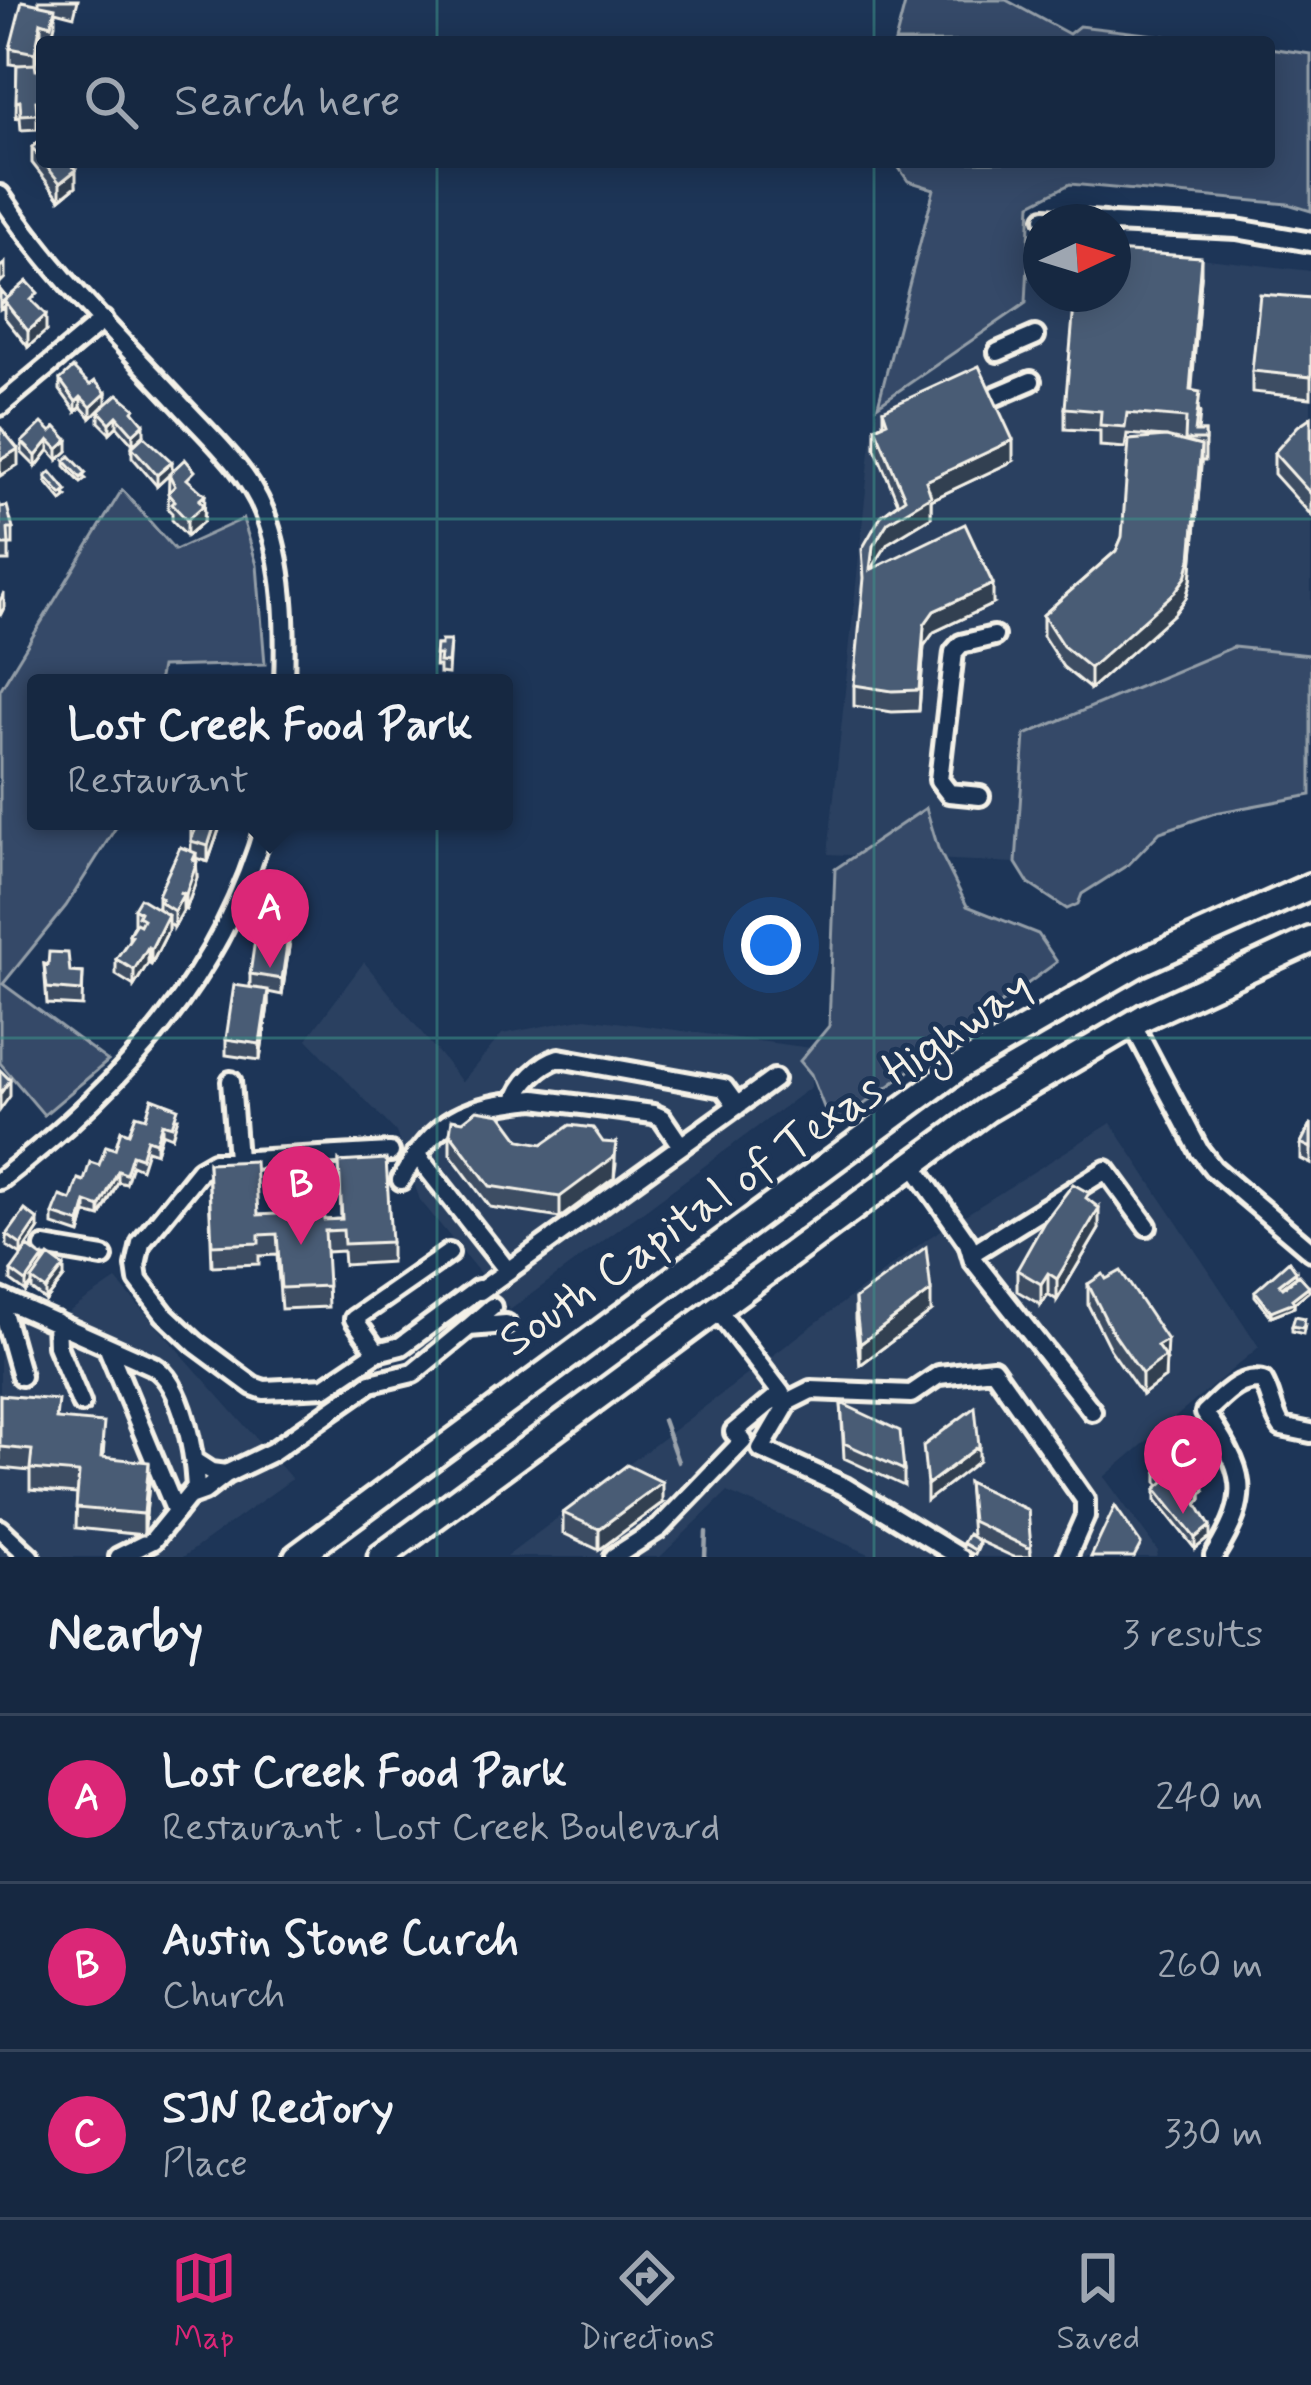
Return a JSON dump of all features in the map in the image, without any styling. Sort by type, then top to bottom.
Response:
[{"type":"highway","name":"South Capital of Texas Highway","points":[[297,1557],[848,1145],[962,1066],[1137,964],[1311,886]]},
{"type":"highway","name":"South Capital of Texas Highway","points":[[381,1557],[911,1162],[1019,1088],[1132,1023],[1311,940]]},
{"type":"street","points":[[0,195],[103,320],[224,452],[263,508],[280,573],[284,674]]},
{"type":"street","points":[[1131,223],[1237,230],[1311,242]]},
{"type":"street","points":[[0,406],[103,320]]},
{"type":"street","points":[[998,352],[1035,336]]},
{"type":"street","points":[[991,398],[1031,381]]},
{"type":"street","points":[[980,796],[949,793],[939,780],[954,652],[961,644],[994,636]]},
{"type":"street","points":[[0,1180],[90,1107],[156,1036],[227,926],[250,877],[263,830]]},
{"type":"street","points":[[1132,1023],[1213,1168],[1311,1251]]},
{"type":"street","points":[[516,1101],[519,1088],[551,1059],[560,1058],[724,1088],[737,1106]]},
{"type":"street","points":[[390,1152],[214,1162],[200,1170],[141,1244],[136,1266],[142,1288],[196,1344],[242,1380],[263,1390],[325,1387],[377,1352],[401,1346],[774,1079]]},
{"type":"street","points":[[231,1081],[237,1159]]},
{"type":"street","points":[[401,1180],[433,1132],[447,1122],[516,1101],[536,1099],[653,1114],[662,1118],[681,1146]]},
{"type":"street","points":[[416,1154],[508,1271]]},
{"type":"street","points":[[911,1162],[971,1254],[1092,1411]]},
{"type":"street","points":[[971,1254],[1106,1170],[1147,1226]]},
{"type":"street","points":[[44,1247],[103,1257]]},
{"type":"street","points":[[377,1352],[354,1319],[449,1253]]},
{"type":"street","points":[[21,1376],[3,1299],[161,1370],[192,1438],[196,1487],[153,1540],[119,1557]]},
{"type":"street","points":[[189,1496],[272,1452],[371,1383],[412,1373],[492,1306]]},
{"type":"street","points":[[716,1308],[785,1397]]},
{"type":"street","points":[[56,1322],[57,1346],[81,1403]]},
{"type":"street","points":[[469,1327],[506,1324]]},
{"type":"street","points":[[107,1346],[176,1512]]},
{"type":"street","points":[[960,1557],[845,1487],[752,1445],[734,1432],[785,1397],[811,1390],[911,1394],[939,1375],[993,1369],[1085,1500],[1085,1516],[1067,1557]]},
{"type":"street","points":[[1214,1556],[1240,1504],[1241,1477],[1236,1458],[1205,1414],[1251,1378],[1263,1381],[1269,1390],[1282,1427],[1311,1433]]},
{"type":"street","points":[[614,1557],[659,1528],[752,1445],[785,1397]]},
{"type":"street","points":[[194,1461],[211,1472],[226,1474]]},
{"type":"street","points":[[0,1528],[30,1557]]},
{"type":"shaded area","points":[[906,0],[1006,0],[1069,34],[1079,26],[1164,36],[897,36]]},
{"type":"shaded area","points":[[1275,49],[1311,54],[1311,211],[1288,204],[1070,184],[1023,204],[1023,305],[878,405],[934,189],[908,181],[899,168],[1275,168]]},
{"type":"shaded area","points":[[1131,250],[1311,271],[1311,655],[1233,647],[1026,735],[1016,863],[828,854],[878,405],[1023,305],[1023,312],[1131,312]]},
{"type":"shaded area","points":[[122,490],[175,550],[243,519],[257,565],[265,664],[161,667],[160,674],[27,674],[27,830],[114,830],[66,906],[3,984],[108,1061],[44,1115],[0,1063],[0,690]]},
{"type":"shaded area","points":[[1233,647],[1311,655],[1311,795],[1215,813],[1160,832],[1129,864],[1067,909],[1029,884],[1016,863],[1025,735]]},
{"type":"shaded area","points":[[926,808],[938,848],[967,906],[1038,934],[1057,962],[832,1128],[811,1074],[800,1061],[829,1026],[835,869]]},
{"type":"shaded area","points":[[364,962],[462,1082],[502,1034],[586,1018],[811,1048],[811,1087],[510,1310],[420,1200],[396,1132],[307,1039]]},
{"type":"shaded area","points":[[1111,1123],[1259,1347],[1104,1477],[1158,1551],[1156,1557],[876,1557],[727,1492],[660,1557],[506,1557],[927,1239]]},
{"type":"shaded area","points":[[116,1280],[292,1479],[183,1557],[0,1557],[0,1289],[64,1315]]},
{"type":"building","points":[[22,1],[55,8],[51,25],[41,22],[35,53],[10,48]]},
{"type":"building","points":[[35,64],[36,114],[21,115],[20,101],[16,102],[17,65]]},
{"type":"building","points":[[48,168],[74,168],[76,170],[60,183]]},
{"type":"building","points":[[1131,252],[1201,257],[1190,390],[1200,392],[1195,432],[1205,432],[1205,440],[1185,440],[1186,418],[1127,413],[1125,427],[1100,425],[1101,411],[1065,408],[1073,312],[1131,312]]},
{"type":"building","points":[[27,281],[38,293],[31,300],[46,315],[28,331],[4,301]]},
{"type":"building","points":[[1260,294],[1311,298],[1311,377],[1252,371]]},
{"type":"building","points":[[979,366],[1013,440],[926,481],[931,496],[888,522],[873,546],[870,570],[965,524],[993,584],[934,611],[924,625],[919,690],[854,685],[864,578],[862,549],[881,516],[905,498],[875,427],[887,422],[883,410]]},
{"type":"building","points":[[73,368],[106,393],[91,407],[81,397],[76,402],[60,380]]},
{"type":"building","points":[[118,394],[135,408],[144,424],[133,434],[117,416],[110,423],[99,411]]},
{"type":"building","points":[[1311,417],[1311,494],[1274,453]]},
{"type":"building","points":[[42,423],[51,432],[56,427],[68,440],[58,449],[49,440],[36,456],[22,442]]},
{"type":"building","points":[[0,429],[18,449],[0,460]]},
{"type":"building","points":[[144,436],[172,462],[157,475],[132,447]]},
{"type":"building","points":[[1166,437],[1201,446],[1186,577],[1090,668],[1063,646],[1043,615],[1116,551],[1122,537],[1129,440]]},
{"type":"building","points":[[70,456],[86,473],[81,478],[65,461]]},
{"type":"building","points":[[185,459],[195,471],[187,479],[205,495],[199,500],[204,505],[187,520],[168,493],[175,486],[169,474]]},
{"type":"building","points":[[51,472],[67,491],[62,495],[46,477]]},
{"type":"building","points":[[7,506],[13,529],[8,529],[9,545],[0,545],[0,507]]},
{"type":"building","points":[[441,641],[450,641],[448,663],[439,662],[440,655],[435,655]]},
{"type":"building","points":[[195,830],[213,830],[208,846],[191,841]]},
{"type":"building","points":[[180,847],[196,853],[193,860],[197,862],[186,894],[179,892],[183,895],[174,911],[158,895]]},
{"type":"building","points":[[140,898],[168,915],[134,970],[116,959],[143,919],[134,908]]},
{"type":"building","points":[[257,926],[289,931],[282,979],[250,974]]},
{"type":"building","points":[[49,952],[68,953],[70,972],[83,973],[82,991],[47,988],[44,964],[48,965]]},
{"type":"building","points":[[234,985],[268,990],[260,1044],[226,1039]]},
{"type":"building","points":[[0,1070],[10,1080],[0,1094]]},
{"type":"building","points":[[152,1098],[178,1108],[172,1126],[162,1123],[156,1142],[147,1139],[141,1158],[132,1155],[126,1174],[118,1171],[100,1207],[86,1202],[80,1223],[53,1214],[60,1196],[71,1200],[90,1162],[99,1165],[106,1146],[115,1149],[121,1130],[129,1133],[136,1115],[146,1118]]},
{"type":"building","points":[[477,1110],[501,1114],[520,1140],[543,1144],[570,1125],[593,1128],[603,1142],[616,1143],[614,1157],[560,1197],[490,1186],[450,1133],[452,1119],[463,1121]]},
{"type":"building","points":[[1311,1123],[1311,1148],[1301,1143]]},
{"type":"building","points":[[386,1159],[391,1242],[344,1244],[343,1230],[325,1231],[328,1286],[281,1288],[277,1234],[259,1235],[259,1243],[212,1245],[208,1163],[255,1161],[258,1215],[276,1214],[276,1206],[323,1204],[324,1220],[342,1219],[339,1162]]},
{"type":"building","points":[[1073,1184],[1089,1193],[1086,1198],[1099,1208],[1057,1279],[1048,1273],[1041,1284],[1017,1270]]},
{"type":"building","points":[[25,1210],[38,1220],[21,1245],[7,1235]]},
{"type":"building","points":[[28,1247],[43,1258],[26,1282],[11,1271]]},
{"type":"building","points":[[926,1247],[931,1291],[860,1344],[855,1299]]},
{"type":"building","points":[[49,1256],[64,1267],[46,1290],[32,1280]]},
{"type":"building","points":[[1289,1261],[1296,1271],[1279,1284],[1283,1288],[1299,1275],[1309,1286],[1294,1302],[1271,1311],[1255,1291]]},
{"type":"building","points":[[1121,1271],[1167,1340],[1157,1346],[1165,1357],[1142,1374],[1110,1328],[1088,1284],[1103,1274],[1106,1279]]},
{"type":"building","points":[[1295,1316],[1305,1318],[1303,1328],[1292,1326]]},
{"type":"building","points":[[0,1395],[58,1400],[56,1419],[104,1423],[101,1457],[149,1462],[144,1514],[76,1508],[79,1473],[30,1469],[32,1450],[0,1447]]},
{"type":"building","points":[[841,1403],[900,1431],[904,1470],[844,1443]]},
{"type":"building","points":[[975,1407],[979,1446],[927,1485],[923,1446]]},
{"type":"building","points":[[1206,1439],[1218,1453],[1202,1466],[1190,1452]]},
{"type":"building","points":[[1189,1462],[1204,1480],[1194,1499],[1210,1526],[1195,1538],[1156,1489],[1165,1481],[1157,1472],[1166,1465],[1173,1474]]},
{"type":"building","points":[[627,1465],[662,1482],[599,1529],[563,1513]]},
{"type":"building","points":[[968,1482],[1028,1510],[1031,1549],[972,1521]]},
{"type":"building","points":[[1115,1506],[1141,1544],[1134,1557],[1091,1557]]},
{"type":"building","points":[[968,1534],[979,1541],[975,1550],[963,1543]]},
{"type":"waterway","points":[[663,1420],[678,1462]]},
{"type":"waterway","points":[[705,1557],[706,1532]]},
{"type":"place","name":"Lost Creek Food Park","points":[[270,968]]},
{"type":"place","name":"Austin Stone Curch","points":[[301,1245]]},
{"type":"place","name":"SJN Rectory","points":[[1183,1514]]}]
